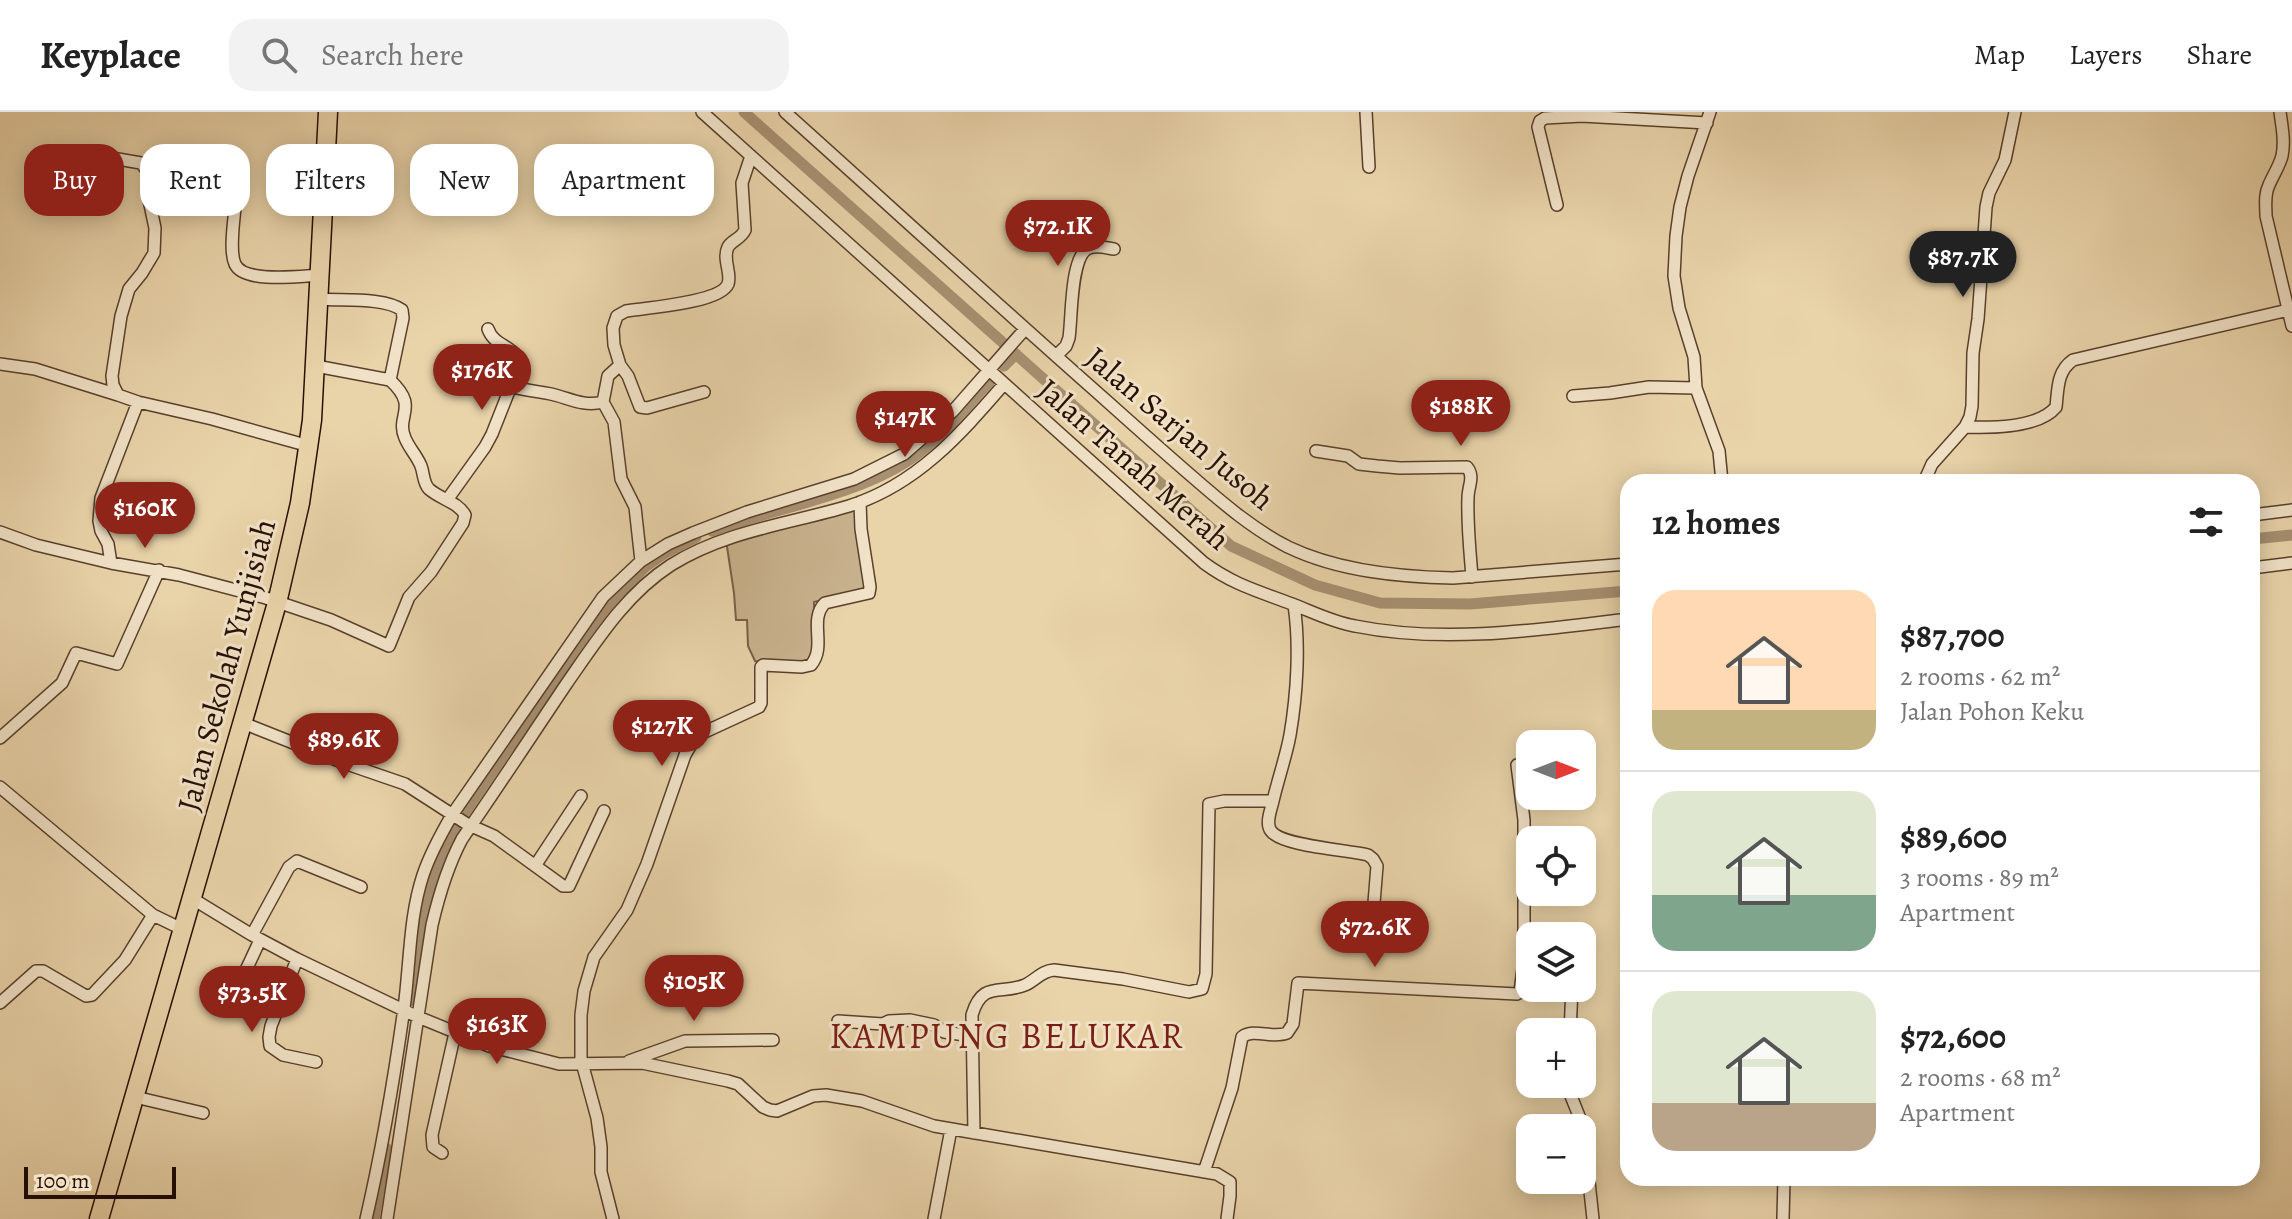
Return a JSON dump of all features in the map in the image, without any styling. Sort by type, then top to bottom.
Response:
[{"type":"main road","name":"Jalan Sekolah Yunjisiah","points":[[99,1219],[193,899],[294,534],[309,446],[316,366],[328,112]]},
{"type":"street","name":"Jalan Tanah Merah","points":[[702,112],[1204,563],[1224,577],[1245,588],[1355,627],[1453,635],[1620,620]]},
{"type":"street","name":"Jalan Sarjan Jusoh","points":[[785,112],[1021,333],[1056,356],[1242,520],[1268,536],[1322,560],[1352,568],[1432,578],[1620,565]]},
{"type":"street","points":[[1366,112],[1369,167]]},
{"type":"street","points":[[1928,474],[1932,464],[1965,427],[1972,406],[1972,361],[1980,303],[1986,207],[1989,193],[2005,160],[2015,112]]},
{"type":"street","points":[[2280,112],[2284,137],[2282,154],[2265,199],[2266,216],[2292,326]]},
{"type":"street","points":[[1557,205],[1538,127],[1545,118],[1582,114],[1708,117],[1680,207],[1674,276],[1679,308],[1694,357],[1696,388],[1719,451],[1721,474]]},
{"type":"street","points":[[704,392],[644,409],[638,404],[628,376],[620,365],[613,328],[617,316],[626,311],[708,298],[728,284],[729,244],[742,236],[745,230],[742,183],[751,156]]},
{"type":"street","points":[[118,395],[112,376],[121,316],[129,289],[154,253],[155,228],[149,200],[150,174],[141,163],[124,160]]},
{"type":"street","points":[[235,216],[233,260],[240,271],[264,276],[320,275]]},
{"type":"street","points":[[1056,356],[1069,338],[1075,274],[1082,252],[1096,247],[1114,249]]},
{"type":"street","points":[[319,299],[374,302],[395,305],[402,310],[390,380]]},
{"type":"street","points":[[1965,427],[1987,428],[2032,422],[2045,417],[2056,407],[2059,379],[2064,366],[2073,360],[2288,310]]},
{"type":"street","points":[[447,500],[485,447],[515,373],[515,354],[494,341],[488,329]]},
{"type":"street","points":[[366,1219],[432,925],[451,859],[469,825],[601,633],[649,582],[672,565],[904,454],[953,411],[1021,333]]},
{"type":"street","points":[[0,364],[35,369],[138,402],[309,446]]},
{"type":"street","points":[[620,365],[608,376],[603,402],[614,422],[621,479],[635,507],[641,561]]},
{"type":"street","points":[[0,532],[36,545],[111,563],[201,580],[331,620],[389,646],[409,597],[431,572],[463,523],[464,512],[425,484],[420,464],[404,437],[405,400],[390,380],[316,366]]},
{"type":"street","points":[[387,1219],[411,1014],[413,926],[422,877],[454,816],[603,597],[641,561],[693,533],[747,512],[860,502],[918,472],[968,425],[1004,384]]},
{"type":"street","points":[[511,386],[585,405],[603,402]]},
{"type":"street","points":[[1573,396],[1649,387],[1696,388]]},
{"type":"street","points":[[111,563],[98,509],[138,402]]},
{"type":"street","points":[[1316,451],[1348,456],[1359,464],[1377,466],[1467,467],[1472,478],[1468,496],[1472,577]]},
{"type":"street","points":[[613,1219],[601,1172],[597,1118],[584,1064],[581,1015],[594,957],[627,910],[647,864],[685,755],[696,736],[759,707],[763,665],[811,665],[818,655],[817,617],[821,606],[870,591],[860,502]]},
{"type":"street","points":[[2260,514],[2292,510]]},
{"type":"street","points":[[2260,567],[2292,563]]},
{"type":"street","points":[[0,738],[62,683],[74,655],[78,653],[117,664],[159,570]]},
{"type":"street","points":[[1294,605],[1298,648],[1290,738],[1273,801],[1269,830],[1276,836],[1318,847],[1368,855],[1377,866],[1373,915],[1416,921]]},
{"type":"street","points":[[243,723],[405,784],[469,825],[494,836],[557,883],[569,886],[604,811]]},
{"type":"street","points":[[0,787],[153,915],[184,930]]},
{"type":"street","points":[[535,866],[581,796]]},
{"type":"street","points":[[974,1133],[972,1015],[980,997],[997,989],[1028,984],[1045,971],[1054,970],[1102,975],[1189,992],[1202,989],[1206,974],[1209,804],[1273,801]]},
{"type":"street","points":[[1523,810],[1526,922]]},
{"type":"street","points":[[227,1011],[289,867],[297,861],[361,887]]},
{"type":"street","points":[[193,899],[256,938],[411,1014],[455,1033],[526,1056],[559,1064],[656,1066],[738,1084],[763,1107],[777,1111],[813,1096],[862,1101],[934,1126],[1217,1174],[1230,1182],[1227,1219]]},
{"type":"street","points":[[0,1003],[36,971],[43,971],[86,996],[92,995],[125,960],[153,915]]},
{"type":"street","points":[[297,959],[271,1026],[270,1046],[283,1055],[316,1062]]},
{"type":"street","points":[[1204,1172],[1232,1088],[1242,1037],[1249,1033],[1276,1036],[1287,1033],[1293,1024],[1298,983],[1516,994]]},
{"type":"street","points":[[838,1021],[883,1024],[910,1020],[934,1025],[944,1032],[972,1036]]},
{"type":"street","points":[[442,1153],[433,1147],[432,1135],[455,1033]]},
{"type":"street","points":[[626,1063],[685,1041],[773,1040]]},
{"type":"street","points":[[135,1097],[203,1113]]},
{"type":"street","points":[[1572,1098],[1583,1126],[1593,1219]]},
{"type":"street","points":[[934,1219],[951,1129]]},
{"type":"street","points":[[1783,1219],[1784,1186]]},
{"type":"shaded area","points":[[854,505],[866,588],[814,602],[815,646],[807,662],[755,661],[748,646],[747,620],[736,620],[726,540]]},
{"type":"waterway","points":[[744,112],[1231,546],[1315,585],[1380,603],[1470,604],[1620,592]]},
{"type":"waterway","points":[[1004,366],[1016,354]]},
{"type":"waterway","points":[[712,531],[844,491],[893,469],[936,439],[990,381]]},
{"type":"waterway","points":[[2260,538],[2292,535]]},
{"type":"waterway","points":[[410,1001],[430,888],[457,824],[611,603],[645,567],[696,537]]},
{"type":"waterway","points":[[374,1219],[386,1148]]},
{"type":"district","name":"KAMPUNG BELUKAR","points":[[1007,1035]]}]
